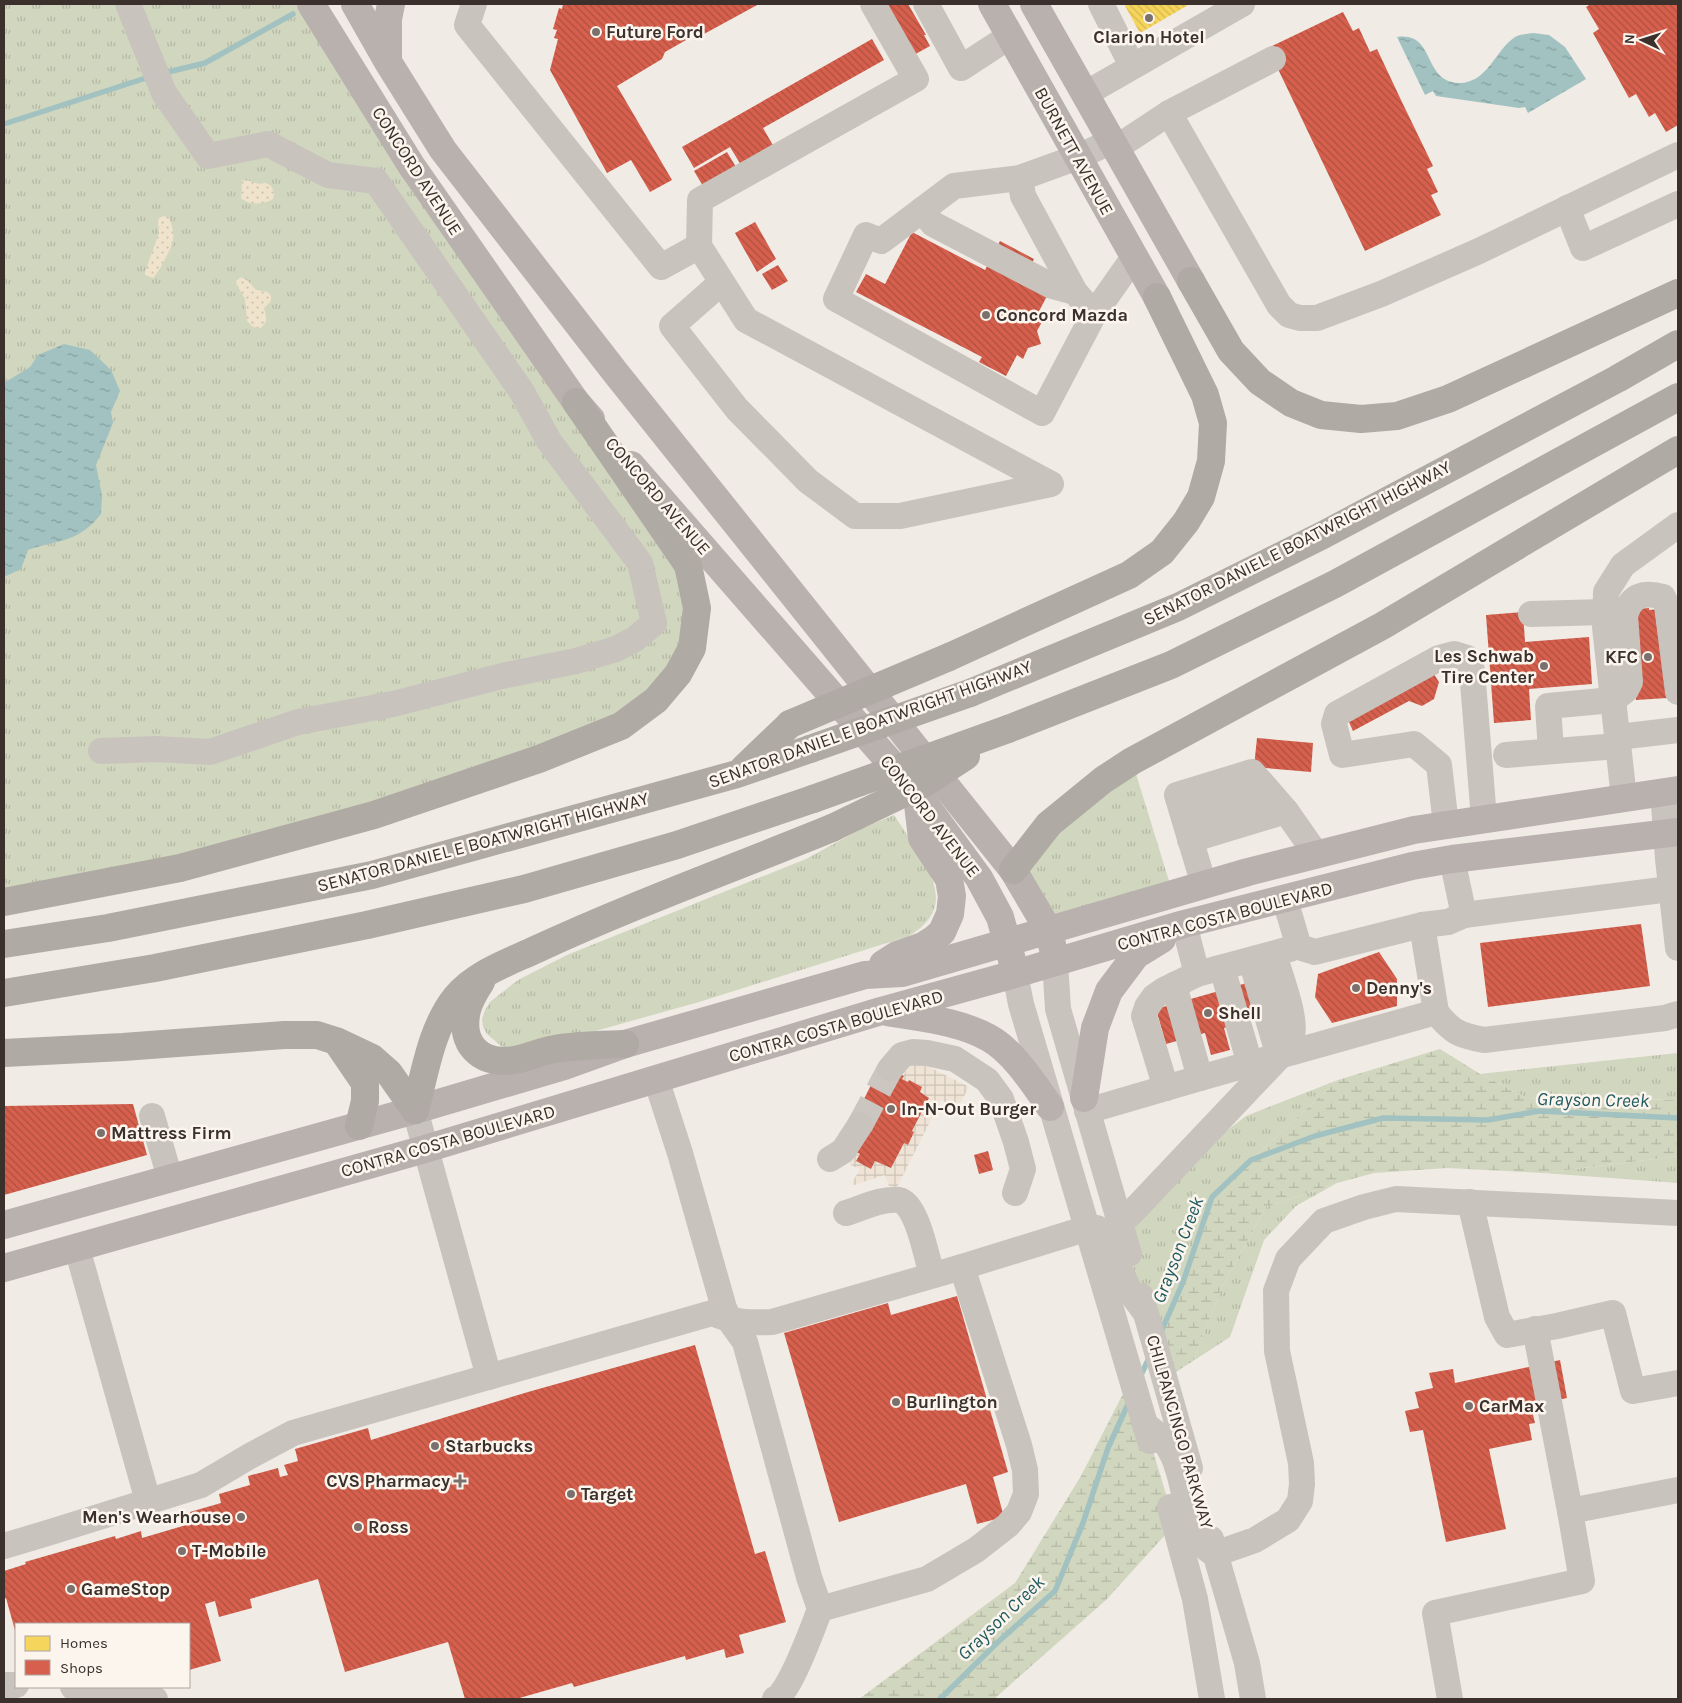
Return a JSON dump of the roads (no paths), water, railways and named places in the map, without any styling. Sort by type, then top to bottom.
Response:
[{"type":"highway","points":[[1191,281],[1231,351],[1260,382],[1291,403],[1321,415],[1361,419],[1397,416],[1448,399],[1678,293]]},
{"type":"highway","points":[[737,774],[790,724],[949,658],[1129,575],[1162,552],[1186,522],[1201,497],[1211,461],[1213,424],[1205,395],[1157,297]]},
{"type":"highway","name":"SENATOR DANIEL E BOATWRIGHT HIGHWAY","points":[[4,944],[108,928],[372,875],[737,774],[970,693],[1187,602],[1331,530],[1617,379],[1678,344]]},
{"type":"highway","points":[[4,993],[184,962],[367,925],[524,889],[677,845],[813,799],[1008,729],[1171,665],[1335,584],[1678,396]]},
{"type":"highway","points":[[4,902],[180,868],[374,815],[539,759],[612,730],[621,726],[656,700],[678,674],[692,648],[697,608],[688,565],[576,402]]},
{"type":"highway","points":[[1013,870],[1049,824],[1110,775],[1132,761],[1382,626],[1678,450]]},
{"type":"highway","points":[[415,1110],[434,1038],[443,1016],[456,997],[469,984],[485,974],[569,934],[832,828],[923,784],[1008,729]]},
{"type":"highway","points":[[485,974],[470,1000],[466,1015],[465,1031],[473,1048],[486,1057],[516,1060],[555,1049],[625,1044]]},
{"type":"highway","points":[[4,1053],[123,1047],[284,1035],[317,1035],[336,1041],[372,1058],[389,1073],[415,1110]]},
{"type":"highway","points":[[336,1041],[365,1083],[365,1101],[360,1126]]},
{"type":"main road","name":"CONCORD AVENUE","points":[[311,4],[410,165],[576,402],[916,792],[979,878],[1000,917],[1015,974]]},
{"type":"main road","name":"CONCORD AVENUE","points":[[355,4],[388,62],[443,150],[609,365],[1013,870],[1049,931],[1055,962]]},
{"type":"main road","points":[[388,62],[388,19],[391,4]]},
{"type":"main road","name":"BURNETT AVENUE","points":[[992,4],[1157,297]]},
{"type":"main road","points":[[1034,4],[1191,281]]},
{"type":"main road","name":"CONTRA COSTA BOULEVARD","points":[[4,1225],[360,1126],[564,1066],[625,1044],[865,975],[902,974],[1316,854],[1414,830],[1671,791]]},
{"type":"main road","points":[[865,975],[897,955],[923,946],[934,939],[942,932],[950,914],[952,896],[949,878],[922,838],[916,792]]},
{"type":"main road","points":[[1508,852],[1530,826],[1608,816],[1617,810],[1624,798]]},
{"type":"main road","name":"CONTRA COSTA BOULEVARD","points":[[4,1268],[425,1149],[881,1011],[1184,924],[1285,900],[1412,866],[1452,859],[1672,832]]},
{"type":"main road","points":[[1086,1105],[1094,1028],[1109,991],[1136,955],[1184,924]]},
{"type":"main road","points":[[881,1011],[961,1026],[990,1039],[1020,1066],[1050,1106]]},
{"type":"street","points":[[101,751],[156,750],[210,752],[298,722],[393,704],[502,676],[576,661],[616,649],[635,639],[654,623],[640,563],[549,441],[522,392],[376,181],[328,175],[268,144],[208,156],[164,93],[128,4]]},
{"type":"street","points":[[474,4],[467,26],[661,267],[699,246]]},
{"type":"street","points":[[722,282],[672,326],[737,409],[808,481],[855,516],[900,516],[1052,484],[746,320],[722,282],[699,246],[700,200],[916,79],[873,4]]},
{"type":"street","points":[[926,4],[961,68],[1010,36]]},
{"type":"street","points":[[1101,4],[1132,66]]},
{"type":"street","points":[[1085,94],[1242,4]]},
{"type":"street","points":[[1134,257],[1094,314],[1042,413],[836,300],[866,235],[881,241],[954,186],[1020,178],[1114,144],[1273,59]]},
{"type":"street","points":[[1169,113],[1279,305],[1289,315],[1300,318],[1317,318],[1381,294],[1479,251],[1678,155]]},
{"type":"street","points":[[1020,178],[1023,196],[1075,292],[1094,314]]},
{"type":"street","points":[[1567,208],[1583,248],[1678,204]]},
{"type":"street","points":[[922,210],[933,224],[1052,286],[1075,292]]},
{"type":"street","points":[[1624,798],[1605,627],[1606,592],[1623,565],[1678,526]]},
{"type":"street","points":[[1551,752],[1548,706],[1613,700],[1626,690],[1630,682],[1625,616],[1628,606],[1633,599],[1652,594],[1663,597],[1667,606],[1678,692]]},
{"type":"street","points":[[1531,614],[1605,612]]},
{"type":"street","points":[[1446,825],[1439,765],[1414,744],[1342,755],[1334,724],[1337,714],[1439,658],[1454,654],[1467,658],[1472,670],[1484,819]]},
{"type":"street","points":[[1506,755],[1551,752],[1618,742],[1678,730]]},
{"type":"street","points":[[1439,765],[1479,759]]},
{"type":"street","points":[[1204,885],[1177,795],[1252,772],[1286,811],[1316,854]]},
{"type":"street","points":[[1671,791],[1678,948]]},
{"type":"street","points":[[1187,828],[1286,811]]},
{"type":"street","points":[[1452,859],[1464,915]]},
{"type":"street","points":[[1166,1088],[1144,1016],[1147,1007],[1154,997],[1185,980],[1299,947],[1314,952],[1422,925],[1448,922],[1464,915],[1675,889]]},
{"type":"street","points":[[1285,900],[1299,947]]},
{"type":"street","points":[[1184,924],[1185,980],[1200,1078]]},
{"type":"street","points":[[1422,925],[1436,1012],[1449,1028],[1466,1037],[1484,1040],[1665,1018],[1678,1014]]},
{"type":"street","points":[[1122,1232],[1280,1056],[1291,1038],[1293,1030],[1291,1016],[1262,957]]},
{"type":"street","name":"CHILPANCINGO PARKWAY","points":[[1055,962],[1058,1009],[1247,1663],[1254,1699]]},
{"type":"street","points":[[1222,968],[1250,1064]]},
{"type":"street","name":"CHILPANCINGO PARKWAY","points":[[1015,974],[1021,1004],[1050,1106],[1175,1524],[1195,1598],[1212,1699]]},
{"type":"street","points":[[1086,1105],[1166,1088],[1436,1012]]},
{"type":"street","points":[[890,1069],[902,1055],[913,1052],[927,1053],[955,1059],[987,1080],[1001,1099],[1023,1169],[1015,1193]]},
{"type":"street","points":[[656,1079],[680,1153],[724,1308],[730,1321],[745,1342],[809,1577],[820,1609],[793,1675],[780,1698],[775,1699]]},
{"type":"street","points":[[415,1110],[489,1377]]},
{"type":"street","points":[[152,1116],[170,1178]]},
{"type":"street","points":[[830,1159],[842,1151],[860,1125]]},
{"type":"street","points":[[1145,1425],[1160,1436],[1174,1457],[1195,1530],[1200,1542],[1207,1550],[1215,1554],[1255,1540],[1288,1520],[1300,1501],[1302,1484],[1301,1463],[1277,1351],[1276,1291],[1288,1259],[1324,1221],[1364,1207],[1396,1199],[1678,1213]]},
{"type":"street","points":[[846,1213],[888,1200],[905,1202],[912,1210],[916,1220],[932,1275]]},
{"type":"street","points":[[1470,1202],[1497,1317],[1507,1334],[1536,1330],[1614,1313],[1633,1391],[1678,1383]]},
{"type":"street","points":[[4,1546],[201,1485],[294,1433],[712,1313],[730,1321],[743,1323],[772,1322],[1088,1228],[1097,1228],[1106,1233],[1114,1257],[1130,1292],[1145,1312]]},
{"type":"street","points":[[76,1248],[148,1501]]},
{"type":"street","points":[[820,1609],[927,1579],[976,1550],[1008,1526],[1019,1512],[1026,1494],[1023,1462],[962,1267]]},
{"type":"street","points":[[1450,1699],[1434,1613],[1582,1582],[1536,1330]]},
{"type":"street","points":[[1570,1512],[1678,1490]]},
{"type":"street","points":[[80,1688],[155,1699]]},
{"type":"water","points":[[1533,33],[1549,35],[1565,47],[1586,79],[1528,113],[1525,107],[1519,108],[1436,96],[1433,91],[1425,95],[1397,37],[1409,37],[1418,42],[1439,75],[1447,80],[1459,83],[1469,82],[1477,78],[1515,37]]},
{"type":"water","points":[[64,344],[90,350],[111,370],[120,391],[111,412],[113,423],[96,465],[102,496],[101,514],[84,530],[68,539],[28,550],[21,569],[4,577],[4,383],[30,367],[38,355]]},
{"type":"waterway","points":[[164,73],[205,63],[293,14]]},
{"type":"waterway","points":[[4,124],[149,77]]},
{"type":"waterway","name":"Grayson Creek","points":[[1161,1332],[1183,1282],[1212,1197],[1251,1160],[1315,1136],[1383,1118],[1488,1120],[1539,1111],[1678,1118]]},
{"type":"waterway","name":"Grayson Creek","points":[[1140,1377],[1149,1358]]},
{"type":"waterway","name":"Grayson Creek","points":[[940,1699],[998,1642],[1055,1591],[1083,1523],[1108,1448],[1129,1402]]},
{"type":"tunnel","points":[[860,1125],[890,1069]]},
{"type":"place","name":"Clarion Hotel","points":[[1149,18]]},
{"type":"place","name":"Future Ford","points":[[596,32]]},
{"type":"place","name":"Concord Mazda","points":[[986,315]]},
{"type":"place","name":"KFC","points":[[1648,657]]},
{"type":"place","name":"Les Schwab Tire Center","points":[[1544,666]]},
{"type":"place","name":"Denny's","points":[[1356,988]]},
{"type":"place","name":"Shell","points":[[1208,1013]]},
{"type":"place","name":"In-N-Out Burger","points":[[891,1109]]},
{"type":"place","name":"Mattress Firm","points":[[101,1133]]},
{"type":"place","name":"Burlington","points":[[896,1402]]},
{"type":"place","name":"CarMax","points":[[1469,1406]]},
{"type":"place","name":"Starbucks","points":[[435,1446]]},
{"type":"place","name":"CVS Pharmacy","points":[[460,1481]]},
{"type":"place","name":"Target","points":[[571,1494]]},
{"type":"place","name":"Men's Wearhouse","points":[[241,1517]]},
{"type":"place","name":"Ross","points":[[358,1527]]},
{"type":"place","name":"T-Mobile","points":[[182,1551]]},
{"type":"place","name":"GameStop","points":[[71,1589]]}]
